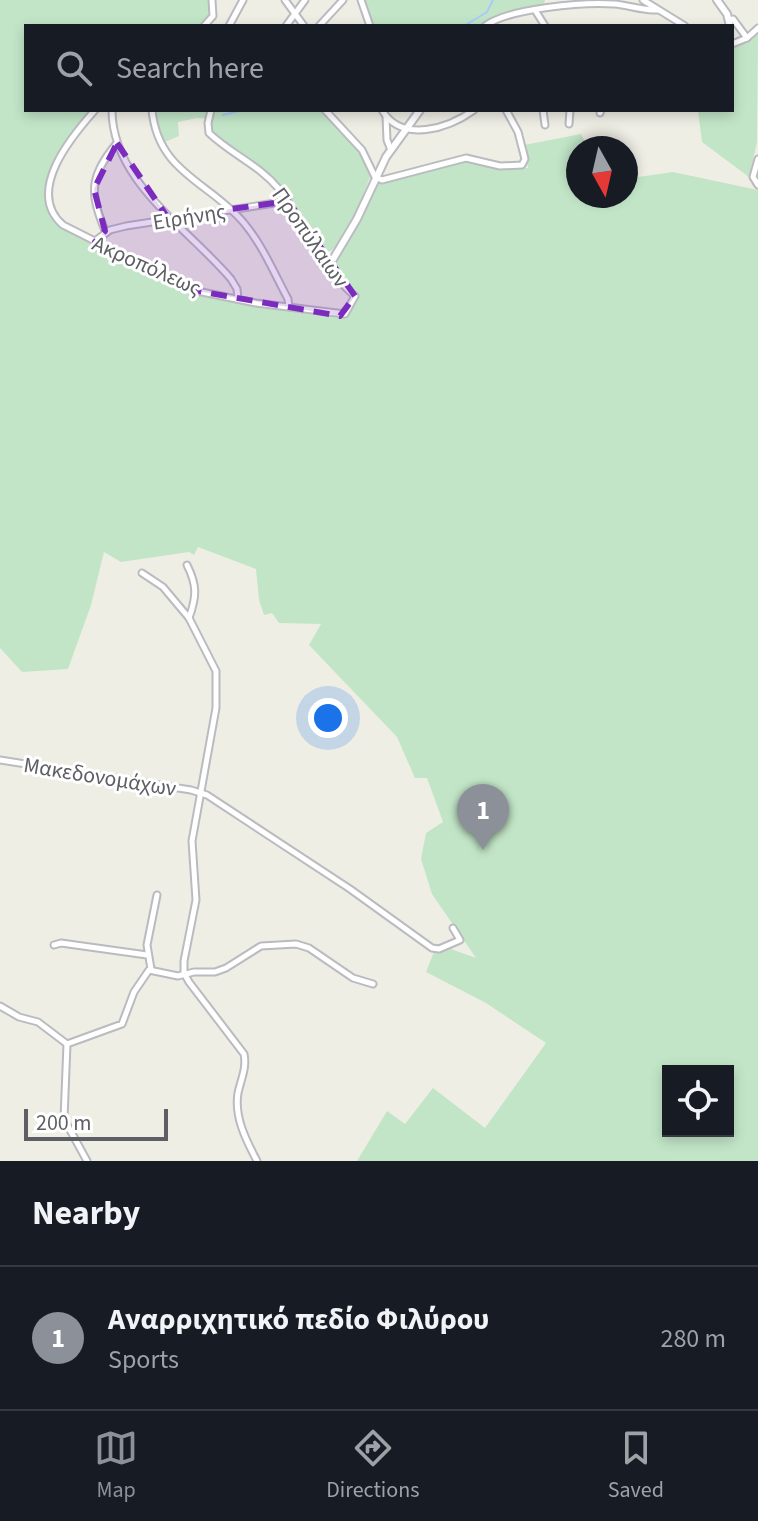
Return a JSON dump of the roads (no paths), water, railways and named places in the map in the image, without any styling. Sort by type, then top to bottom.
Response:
[{"type":"street","points":[[206,24],[213,16],[212,0]]},
{"type":"street","points":[[230,24],[243,0]]},
{"type":"street","points":[[285,0],[303,24]]},
{"type":"street","points":[[288,24],[305,0]]},
{"type":"street","points":[[321,24],[342,0]]},
{"type":"street","points":[[361,0],[369,24]]},
{"type":"street","points":[[643,0],[682,24]]},
{"type":"street","points":[[717,0],[730,23],[733,19],[747,38]]},
{"type":"street","points":[[489,24],[501,17],[535,10],[606,3],[658,10]]},
{"type":"street","points":[[535,10],[544,24]]},
{"type":"street","points":[[734,43],[747,38],[758,28]]},
{"type":"street","name":"Ακροπόλεως","points":[[93,112],[79,128],[52,174],[50,207],[68,229],[187,288],[342,315],[355,296]]},
{"type":"street","points":[[112,112],[117,143],[147,192],[168,218],[228,275],[236,287],[238,299]]},
{"type":"street","points":[[153,112],[161,139],[173,162],[230,209],[258,241],[289,301],[289,307]]},
{"type":"street","name":"Προπύλαιων","points":[[211,112],[209,133],[263,173],[288,201],[329,266],[355,296]]},
{"type":"street","points":[[327,112],[359,147],[375,177],[381,180],[466,158],[500,166],[524,164],[520,137],[507,112]]},
{"type":"street","points":[[383,112],[391,150]]},
{"type":"street","points":[[329,266],[357,219],[375,177],[418,112]]},
{"type":"street","points":[[386,117],[407,127],[436,129],[470,112]]},
{"type":"street","points":[[543,112],[545,125]]},
{"type":"street","points":[[569,124],[570,112]]},
{"type":"street","points":[[106,233],[95,208],[94,189],[100,168],[117,143]]},
{"type":"street","points":[[758,159],[753,177],[758,185]]},
{"type":"street","name":"Ειρήνης","points":[[95,242],[121,227],[288,201]]},
{"type":"street","points":[[187,565],[195,581],[196,597],[189,618]]},
{"type":"street","points":[[142,573],[163,587],[189,618],[216,671],[216,708],[192,841],[196,900],[185,952],[185,975],[244,1054],[246,1064],[238,1093],[238,1115],[257,1161]]},
{"type":"street","name":"Μακεδονομάχων","points":[[0,760],[200,792]]},
{"type":"street","points":[[200,792],[350,889],[432,948],[439,949],[460,940],[453,928]]},
{"type":"street","points":[[151,969],[147,955],[148,937],[157,895]]},
{"type":"street","points":[[54,945],[61,943],[147,955]]},
{"type":"street","points":[[67,1044],[122,1024],[134,992],[144,974],[151,969],[185,975],[219,971],[264,945],[296,944],[309,948],[350,976],[373,984]]},
{"type":"street","points":[[0,1006],[19,1017],[38,1022],[67,1044]]},
{"type":"street","points":[[67,1044],[64,1119],[87,1161]]},
{"type":"waterway","points":[[467,24],[487,12],[493,0]]},
{"type":"waterway","points":[[223,115],[236,112]]},
{"type":"place","name":"Αναρριχητικό πεδίο Φιλύρου","points":[[483,850]]}]
